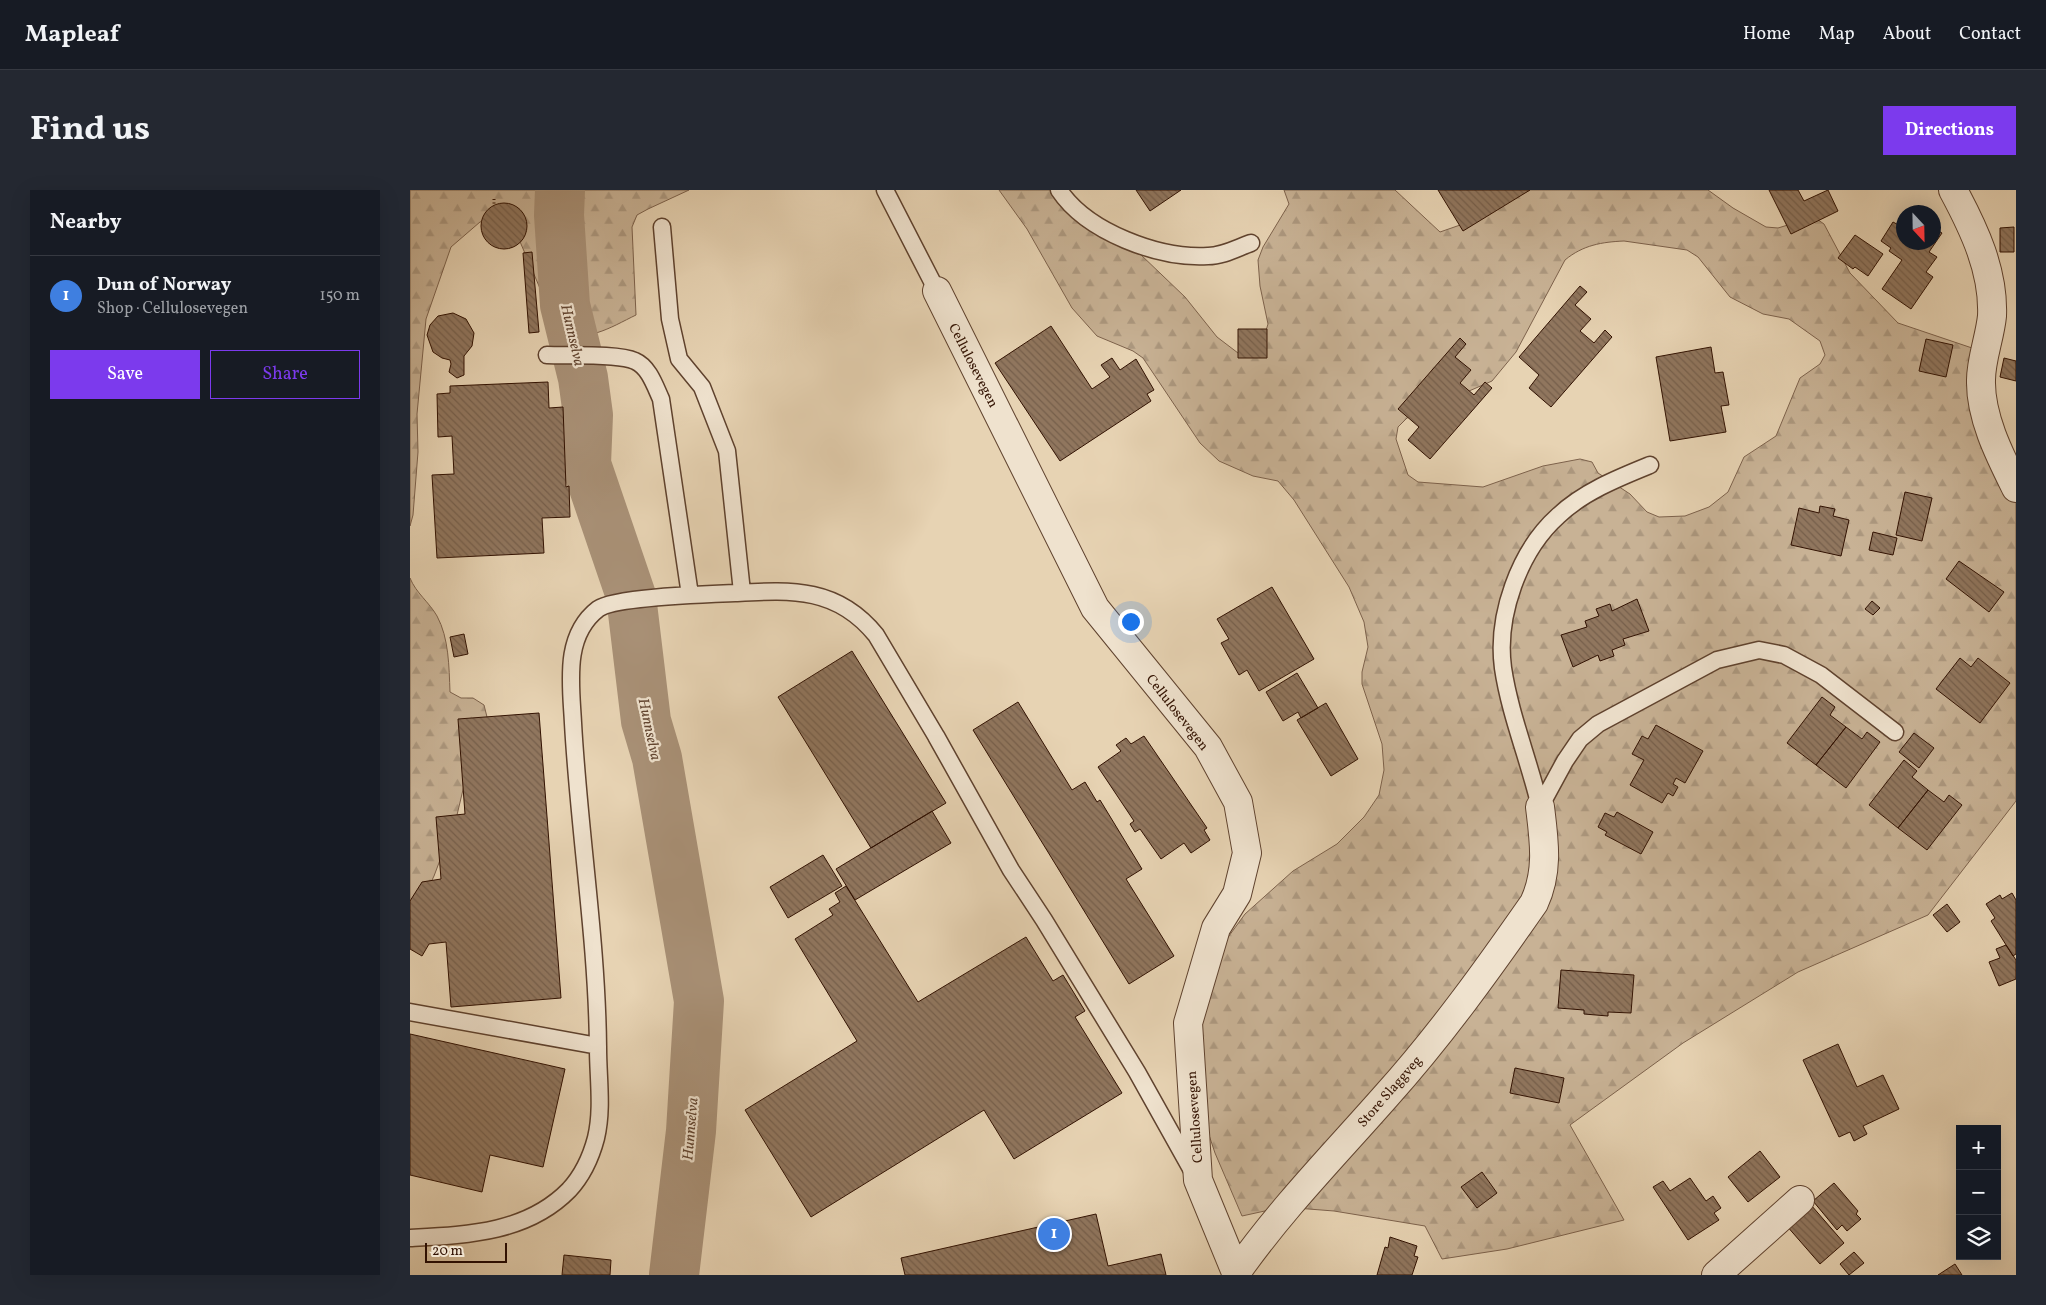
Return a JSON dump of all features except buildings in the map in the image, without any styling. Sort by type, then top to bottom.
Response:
[{"type":"street","points":[[1953,190],[1980,245],[1988,273],[1992,315],[1981,380],[1984,408],[1993,438],[2016,488]]},
{"type":"street","name":"Cellulosevegen","points":[[937,291],[1094,608],[1208,747],[1238,802],[1247,853],[1237,894],[1216,928],[1188,1022],[1198,1180],[1236,1274]]},
{"type":"street","name":"Store Slaggveg","points":[[1236,1274],[1290,1202],[1388,1095],[1498,954],[1534,903],[1542,884],[1544,869],[1540,807]]},
{"type":"street","points":[[1716,1275],[1800,1200]]},
{"type":"lane","name":"Cellulosevegen","points":[[885,190],[937,291]]},
{"type":"lane","points":[[1059,190],[1079,211],[1099,226],[1124,240],[1172,255],[1208,256],[1251,243]]},
{"type":"lane","points":[[662,227],[670,319],[679,359],[702,387],[727,451],[742,592]]},
{"type":"lane","points":[[547,355],[622,358],[636,361],[648,372],[661,399],[690,595]]},
{"type":"lane","points":[[1540,807],[1503,668],[1502,635],[1508,602],[1534,544],[1557,516],[1588,494],[1650,465]]},
{"type":"lane","points":[[410,1238],[464,1235],[510,1226],[536,1215],[570,1188],[582,1173],[596,1138],[599,1112],[598,1018],[594,952],[577,797],[571,675],[574,643],[588,618],[602,606],[690,595],[789,592],[819,596],[840,603],[854,612],[876,635],[936,736],[1010,870],[1044,920],[1137,1072],[1198,1180]]},
{"type":"lane","points":[[1540,807],[1564,761],[1580,739],[1598,724],[1716,660],[1759,650],[1784,655],[1821,675],[1895,732]]},
{"type":"lane","points":[[410,1012],[598,1046]]},
{"type":"path","points":[[494,199],[494,205]]},
{"type":"green space","points":[[410,190],[689,190],[637,215],[632,227],[636,315],[597,333],[577,335],[557,328],[512,223],[503,214],[480,222],[451,247],[426,319],[417,414],[418,452],[413,515],[410,526]]},
{"type":"green space","points":[[999,190],[1059,190],[1082,226],[1139,253],[1185,297],[1217,337],[1238,353],[1261,347],[1268,324],[1260,286],[1258,260],[1263,247],[1289,204],[1284,190],[1395,190],[1440,232],[1463,224],[1530,190],[1708,190],[1733,208],[1766,227],[1778,228],[1814,217],[1824,224],[1850,273],[1898,323],[1978,350],[2016,493],[2016,801],[1928,915],[1798,972],[1683,1043],[1570,1125],[1624,1220],[1507,1249],[1442,1259],[1425,1226],[1334,1211],[1283,1207],[1242,1216],[1215,1153],[1195,1093],[1207,966],[1245,914],[1293,871],[1337,844],[1364,817],[1379,795],[1384,770],[1382,744],[1362,684],[1362,672],[1368,647],[1364,622],[1349,587],[1294,500],[1278,481],[1253,476],[1219,461],[1200,443],[1143,358],[1133,351],[1097,336],[1072,308],[1027,229]],"holes":[[[1616,241],[1687,250],[1698,257],[1730,297],[1763,314],[1789,319],[1820,341],[1825,355],[1820,364],[1800,378],[1776,436],[1744,457],[1728,492],[1709,507],[1685,516],[1659,517],[1647,512],[1630,494],[1598,473],[1592,462],[1580,459],[1543,466],[1483,487],[1418,482],[1408,475],[1396,439],[1398,427],[1407,418],[1492,381],[1516,352],[1565,260],[1586,248],[1600,243]]]},
{"type":"green space","points":[[410,578],[434,611],[441,625],[448,653],[450,692],[461,698],[473,698],[484,705],[487,717],[466,777],[457,815],[434,876],[410,926]]},
{"type":"waterway","name":"Hunnselva","points":[[560,190],[559,215],[565,305],[583,378],[588,415],[586,464],[631,596],[646,721],[657,758],[699,1001],[691,1131],[674,1275]]},
{"type":"place","name":"Dun of Norway","points":[[1054,1234]]}]
